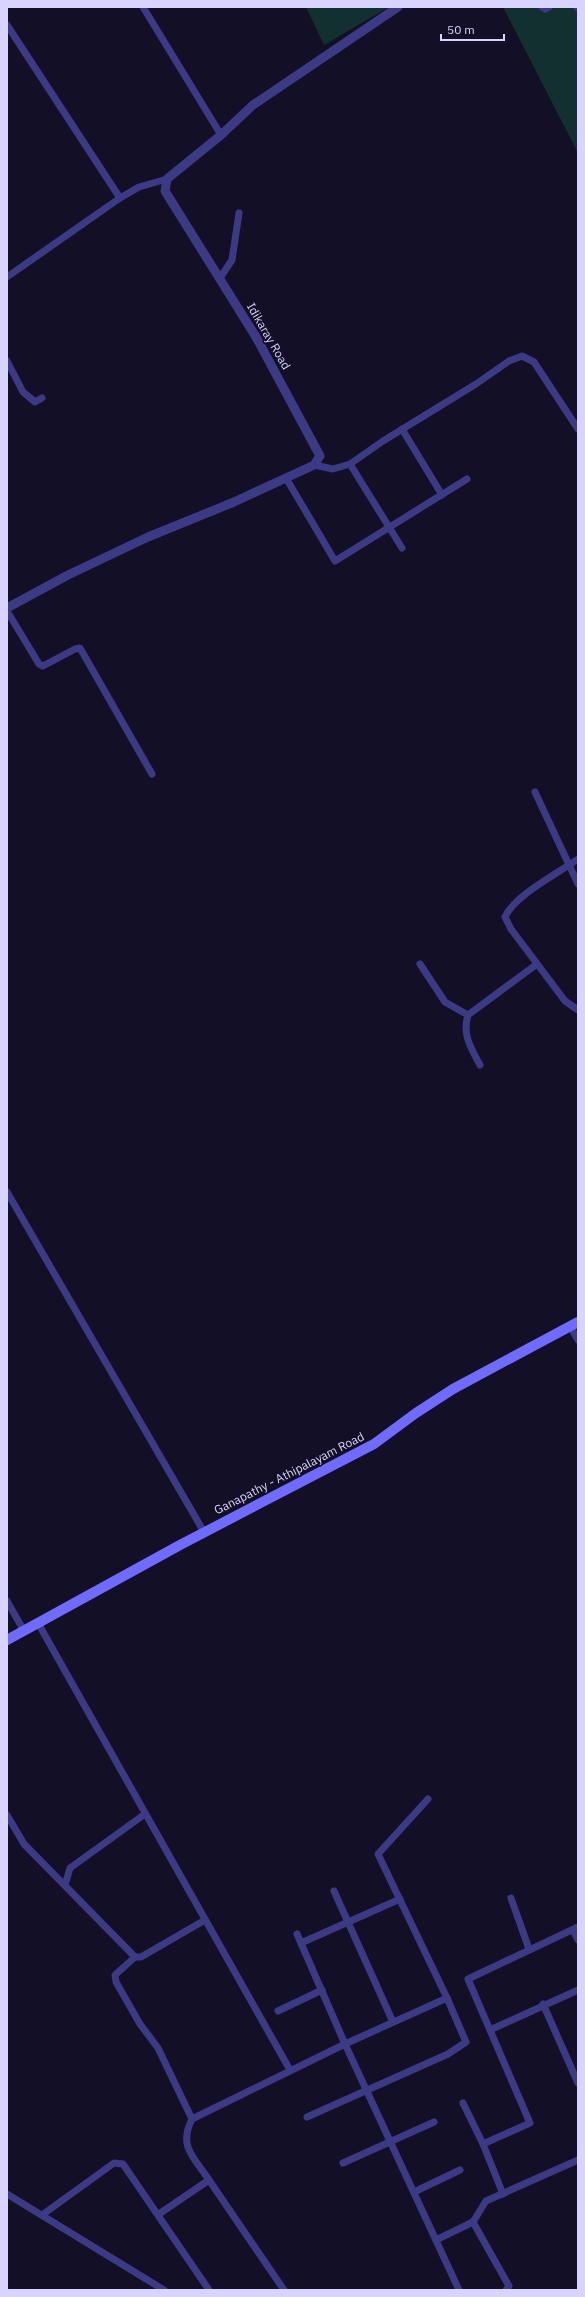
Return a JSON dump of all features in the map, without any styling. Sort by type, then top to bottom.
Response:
[{"type":"main road","name":"Ganapathy - Athipalayam Road","points":[[7,1640],[204,1532],[374,1444],[416,1413],[453,1389],[574,1324]]},
{"type":"street","points":[[143,7],[221,135]]},
{"type":"street","points":[[7,277],[120,198],[140,186],[166,178],[221,135],[253,105],[398,7]]},
{"type":"street","points":[[542,7],[545,9],[549,7]]},
{"type":"street","points":[[7,25],[120,198]]},
{"type":"street","name":"Idikaray Road","points":[[166,178],[165,191],[220,278],[292,401],[320,456],[314,465]]},
{"type":"street","points":[[220,278],[232,260],[239,212]]},
{"type":"street","points":[[7,608],[68,575],[148,537],[234,502],[314,465],[333,469],[350,464],[402,429],[476,384],[509,361],[522,356],[534,362],[578,429]]},
{"type":"street","points":[[7,361],[23,392],[35,402],[42,398]]},
{"type":"street","points":[[402,429],[442,495]]},
{"type":"street","points":[[350,464],[402,548]]},
{"type":"street","points":[[286,478],[335,561],[467,479]]},
{"type":"street","points":[[7,611],[39,664],[43,666],[75,649],[80,648],[152,774]]},
{"type":"street","points":[[535,792],[568,866],[578,884]]},
{"type":"street","points":[[578,859],[518,901],[509,909],[505,917],[511,929],[565,1001],[578,1010]]},
{"type":"street","points":[[420,964],[445,1002],[468,1015]]},
{"type":"street","points":[[480,1065],[467,1040],[465,1026],[468,1015],[537,964]]},
{"type":"street","points":[[7,1192],[204,1532]]},
{"type":"street","points":[[574,1324],[578,1340]]},
{"type":"street","points":[[7,1602],[24,1631]]},
{"type":"street","points":[[38,1623],[290,2070]]},
{"type":"street","points":[[308,2117],[367,2092],[448,2054],[466,2042],[447,1998],[378,1854],[428,1798]]},
{"type":"street","points":[[65,1885],[70,1868],[146,1814]]},
{"type":"street","points":[[7,1815],[24,1844],[135,1957]]},
{"type":"street","points":[[334,1891],[393,2022]]},
{"type":"street","points":[[511,1898],[529,1949]]},
{"type":"street","points":[[301,1942],[400,1899]]},
{"type":"street","points":[[192,2119],[158,2048],[140,2024],[116,1982],[115,1975],[135,1957],[141,1957],[205,1920]]},
{"type":"street","points":[[483,2144],[530,2123],[468,1979],[576,1928],[578,1940]]},
{"type":"street","points":[[297,1934],[345,2044],[459,2290]]},
{"type":"street","points":[[278,2011],[322,1990]]},
{"type":"street","points":[[490,2030],[543,2004],[578,1990]]},
{"type":"street","points":[[284,2290],[186,2145],[186,2131],[192,2119],[290,2070],[447,1998]]},
{"type":"street","points":[[543,2004],[578,2083]]},
{"type":"street","points":[[463,2103],[483,2144],[503,2194]]},
{"type":"street","points":[[343,2163],[434,2122]]},
{"type":"street","points":[[436,2240],[473,2222],[486,2202],[578,2160]]},
{"type":"street","points":[[42,2215],[114,2163],[124,2164],[209,2290]]},
{"type":"street","points":[[414,2192],[460,2170]]},
{"type":"street","points":[[159,2214],[209,2180]]},
{"type":"street","points":[[7,2194],[164,2290]]},
{"type":"street","points":[[473,2222],[509,2286],[506,2290]]},
{"type":"green space","points":[[306,7],[389,7],[324,45]]},
{"type":"green space","points":[[503,7],[578,7],[578,153]]}]
